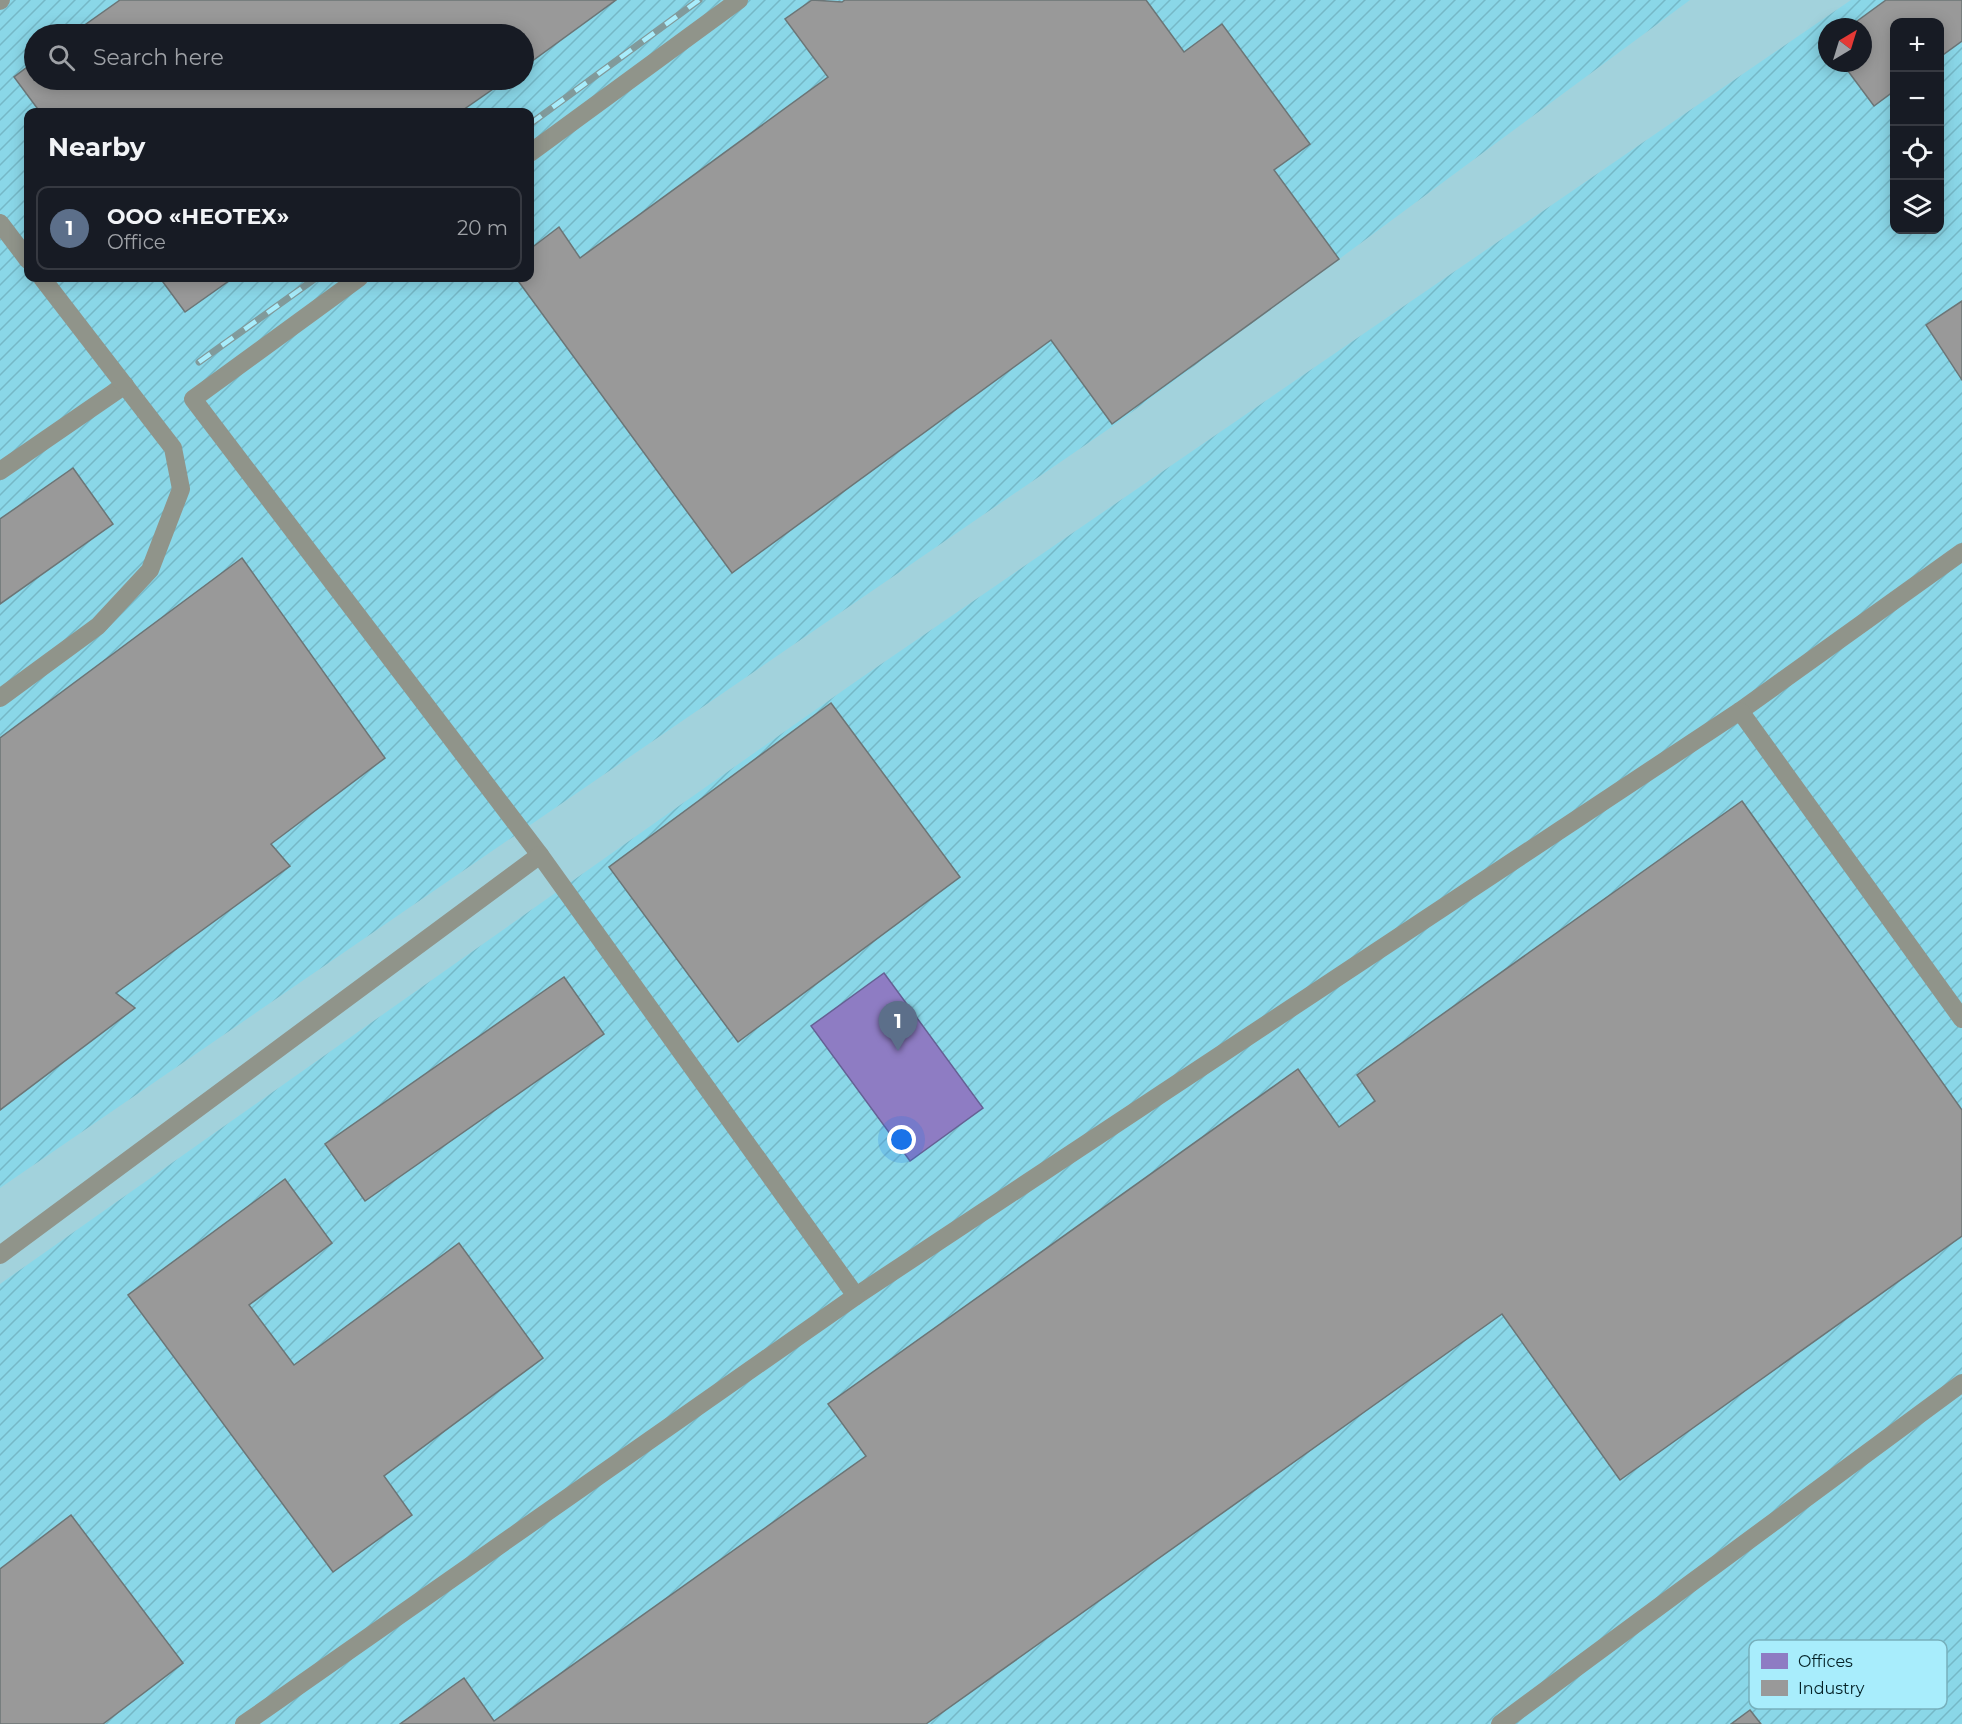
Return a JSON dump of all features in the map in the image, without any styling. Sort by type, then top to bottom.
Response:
[{"type":"lane","points":[[534,150],[739,0]]},
{"type":"lane","points":[[0,223],[24,255]]},
{"type":"lane","points":[[0,698],[98,626],[150,570],[181,489],[173,448],[45,282]]},
{"type":"lane","points":[[354,282],[193,399],[540,855],[856,1296]]},
{"type":"lane","points":[[0,471],[125,386]]},
{"type":"lane","points":[[244,1724],[856,1296],[1740,711],[1962,552]]},
{"type":"lane","points":[[1740,711],[1962,1019]]},
{"type":"lane","points":[[1,1253],[540,855]]},
{"type":"lane","points":[[1500,1724],[1962,1383]]},
{"type":"shaded area","points":[[0,0],[1690,0],[1113,426],[0,1188]]},
{"type":"shaded area","points":[[1851,0],[1962,0],[1962,1724],[0,1724],[0,1284],[855,682],[1818,23],[1818,72],[1872,72],[1872,18],[1825,18]]},
{"type":"building: Offices","points":[[884,973],[983,1108],[910,1161],[811,1026]]},
{"type":"building: Industry","points":[[120,0],[616,0],[534,60],[534,24],[86,24]]},
{"type":"building: Industry","points":[[812,0],[842,2],[845,0],[1146,0],[1184,52],[1222,24],[1310,144],[1274,170],[1339,259],[1112,424],[1051,340],[732,573],[519,282],[534,282],[534,246],[559,227],[580,258],[828,77],[785,19]]},
{"type":"building: Industry","points":[[1886,0],[1962,0],[1962,41],[1944,54],[1944,18],[1890,18],[1890,94],[1874,106],[1849,72],[1872,72],[1872,18],[1861,18]]},
{"type":"building: Industry","points":[[24,70],[24,90],[492,90],[466,108],[37,108],[14,77]]},
{"type":"building: Industry","points":[[163,282],[227,282],[185,312]]},
{"type":"building: Industry","points":[[1962,301],[1962,380],[1926,325]]},
{"type":"building: Industry","points":[[73,468],[113,524],[0,604],[0,519]]},
{"type":"building: Industry","points":[[242,558],[385,758],[271,844],[290,866],[116,993],[135,1008],[0,1110],[0,738]]},
{"type":"building: Industry","points":[[831,703],[960,877],[738,1042],[609,867]]},
{"type":"building: Industry","points":[[1742,801],[1962,1110],[1962,1236],[1620,1480],[1502,1314],[926,1724],[400,1724],[464,1678],[494,1721],[866,1456],[828,1404],[1298,1069],[1339,1127],[1375,1101],[1357,1075]]},
{"type":"building: Industry","points":[[564,977],[604,1034],[365,1201],[325,1144]]},
{"type":"building: Industry","points":[[285,1179],[332,1243],[249,1305],[294,1365],[459,1243],[543,1358],[384,1476],[412,1515],[333,1572],[128,1295]]},
{"type":"building: Industry","points":[[71,1515],[183,1663],[103,1724],[0,1724],[0,1569]]},
{"type":"building: Industry","points":[[1750,1710],[1761,1724],[1731,1724]]},
{"type":"railway","points":[[534,121],[699,0]]},
{"type":"railway","points":[[199,362],[310,282]]},
{"type":"place","name":"ООО «НЕОТЕХ»","points":[[898,1051]]}]
